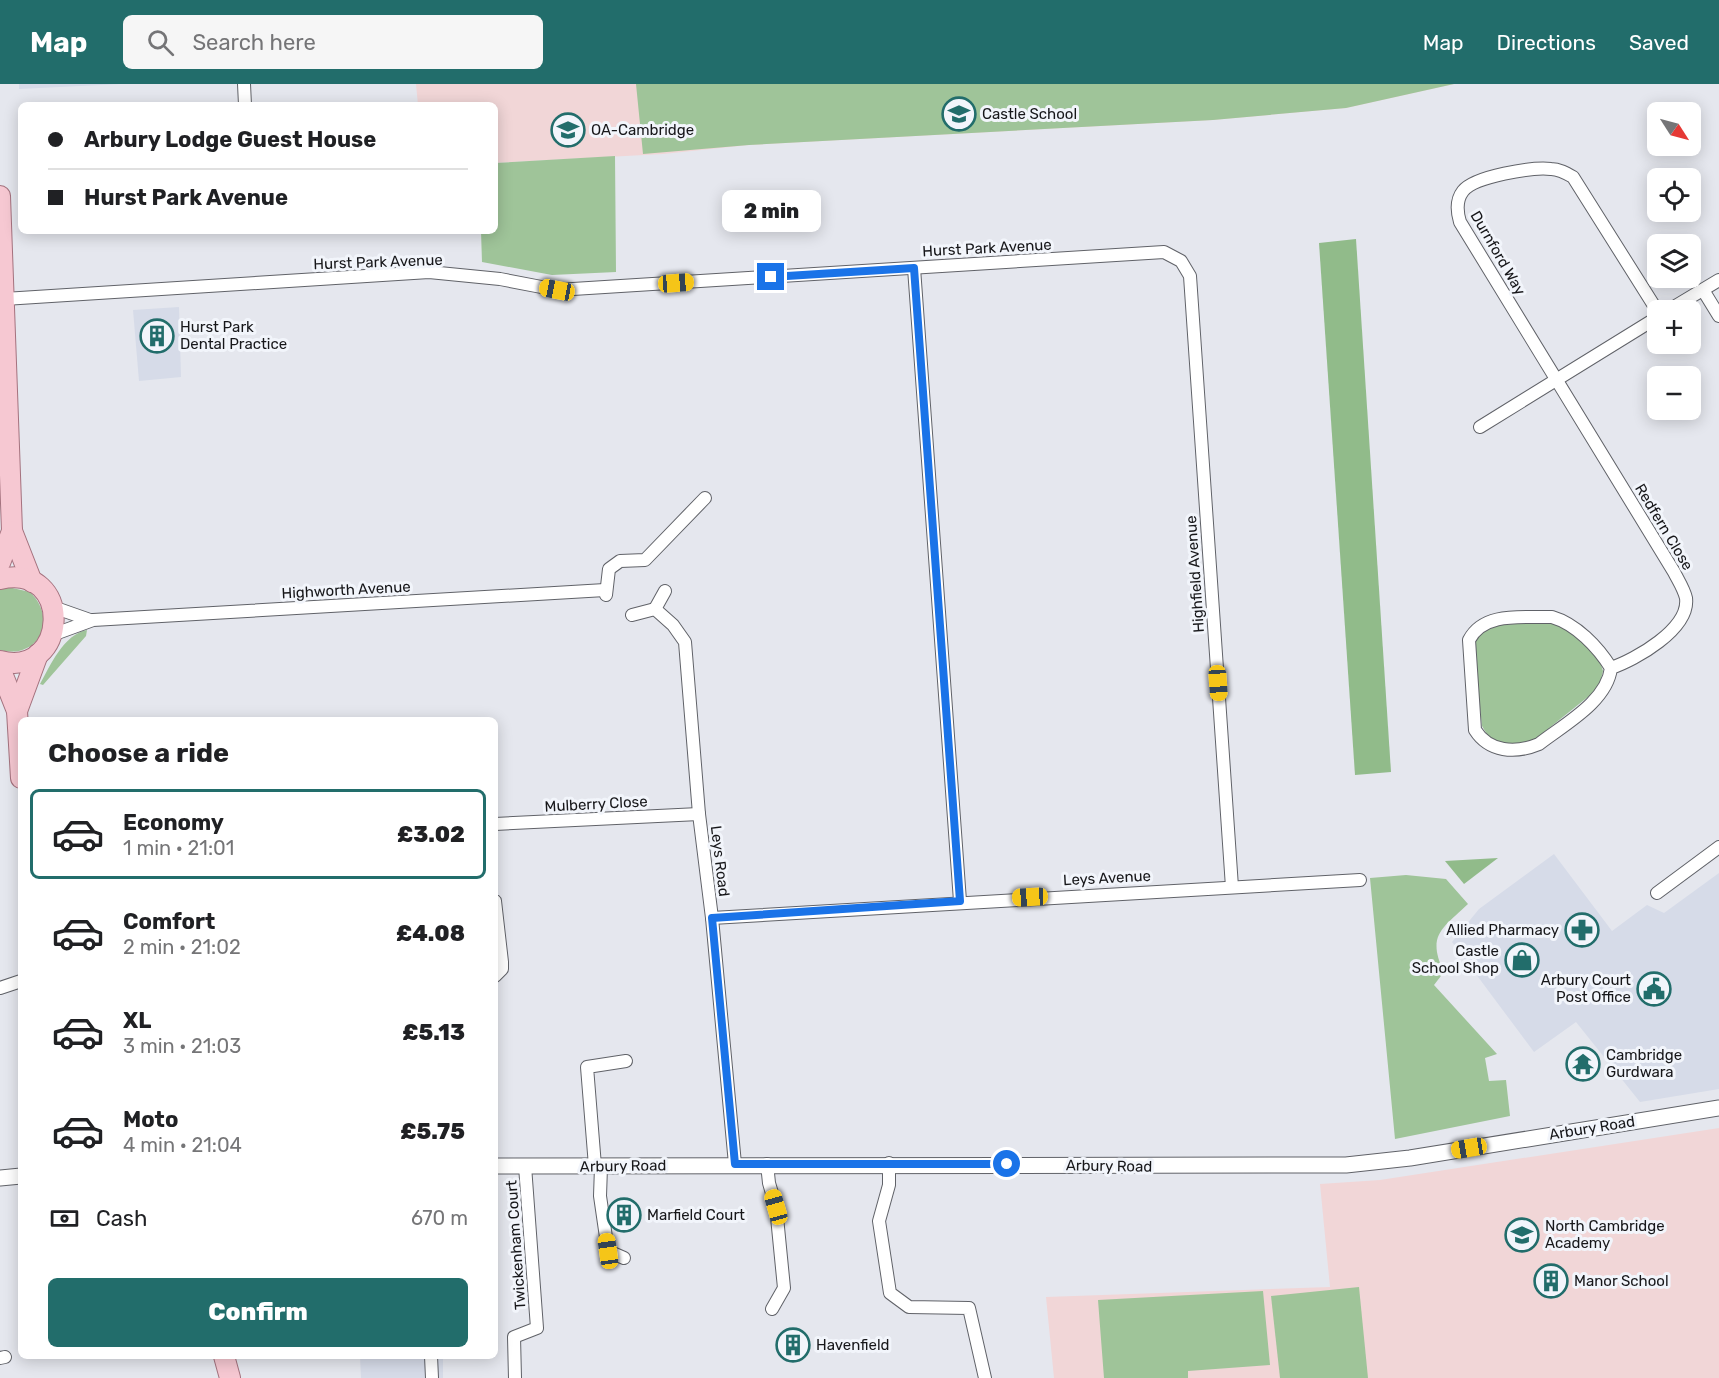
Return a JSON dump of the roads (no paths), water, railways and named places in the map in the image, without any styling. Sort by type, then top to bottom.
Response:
[{"type":"main road","points":[[0,196],[12,531],[32,582]]},
{"type":"main road","points":[[0,564],[12,531]]},
{"type":"main road","points":[[0,579],[22,578],[32,582],[45,592],[53,607],[52,635],[38,654],[17,711]]},
{"type":"main road","points":[[0,661],[25,660],[38,654]]},
{"type":"main road","points":[[0,668],[17,711],[18,728]]},
{"type":"main road","points":[[225,1359],[230,1378]]},
{"type":"street","points":[[244,84],[245,102]]},
{"type":"street","name":"Durnford Way","points":[[1556,380],[1460,222],[1457,203],[1462,191],[1478,180],[1540,169],[1563,171],[1573,177],[1650,300]]},
{"type":"street","name":"Hurst Park Avenue","points":[[4,299],[429,272],[500,279],[557,290],[1164,252],[1181,261]]},
{"type":"street","name":"Highfield Avenue","points":[[1181,261],[1190,276],[1232,887]]},
{"type":"street","points":[[914,268],[960,901]]},
{"type":"street","points":[[1686,300],[1719,280]]},
{"type":"street","points":[[1703,290],[1719,316]]},
{"type":"street","points":[[1480,427],[1647,324]]},
{"type":"street","name":"Redfern Close","points":[[1556,380],[1674,572],[1686,598],[1683,618],[1673,630],[1634,660],[1611,668]]},
{"type":"street","name":"Highworth Avenue","points":[[52,635],[90,620],[606,593],[609,568],[620,561],[645,560],[705,498]]},
{"type":"street","points":[[632,615],[655,609],[665,591]]},
{"type":"street","name":"Highworth Avenue","points":[[53,607],[90,620]]},
{"type":"street","name":"Leys Road","points":[[655,609],[673,626],[685,642],[699,813],[712,918],[735,1164]]},
{"type":"street","points":[[1552,617],[1562,620],[1603,655],[1611,668],[1610,677],[1597,698],[1539,744],[1528,748],[1491,747],[1482,741],[1475,730],[1469,640],[1474,631],[1491,620],[1552,617]]},
{"type":"street","name":"Mulberry Close","points":[[498,824],[699,813]]},
{"type":"street","points":[[1657,893],[1719,847]]},
{"type":"street","name":"Leys Avenue","points":[[712,918],[960,901],[1360,880]]},
{"type":"street","points":[[498,927],[502,962],[502,969],[498,973]]},
{"type":"street","points":[[0,988],[18,982]]},
{"type":"street","points":[[624,1258],[608,1251],[587,1067],[626,1061]]},
{"type":"street","name":"Arbury Road","points":[[498,1166],[889,1163],[1346,1165],[1410,1158],[1719,1108]]},
{"type":"street","points":[[889,1163],[889,1185],[879,1221],[890,1293],[909,1307],[969,1308],[985,1378]]},
{"type":"street","points":[[768,1164],[769,1184],[776,1207],[784,1288],[772,1309]]},
{"type":"street","name":"Twickenham Court","points":[[515,1378],[514,1338],[537,1328],[525,1166]]},
{"type":"street","points":[[0,1178],[18,1176]]},
{"type":"street","points":[[431,1359],[432,1378]]},
{"type":"place","name":"Castle School","points":[[959,114]]},
{"type":"place","name":"OA-Cambridge","points":[[568,130]]},
{"type":"place","name":"Hurst Park Dental Practice","points":[[157,336]]},
{"type":"place","name":"Allied Pharmacy","points":[[1582,930]]},
{"type":"place","name":"Castle School Shop","points":[[1522,960]]},
{"type":"place","name":"Arbury Court Post Office","points":[[1654,989]]},
{"type":"place","name":"Cambridge Gurdwara","points":[[1583,1064]]},
{"type":"place","name":"Marfield Court","points":[[624,1215]]},
{"type":"place","name":"North Cambridge Academy","points":[[1522,1235]]},
{"type":"place","name":"Manor School","points":[[1551,1281]]},
{"type":"place","name":"Havenfield","points":[[793,1345]]}]
